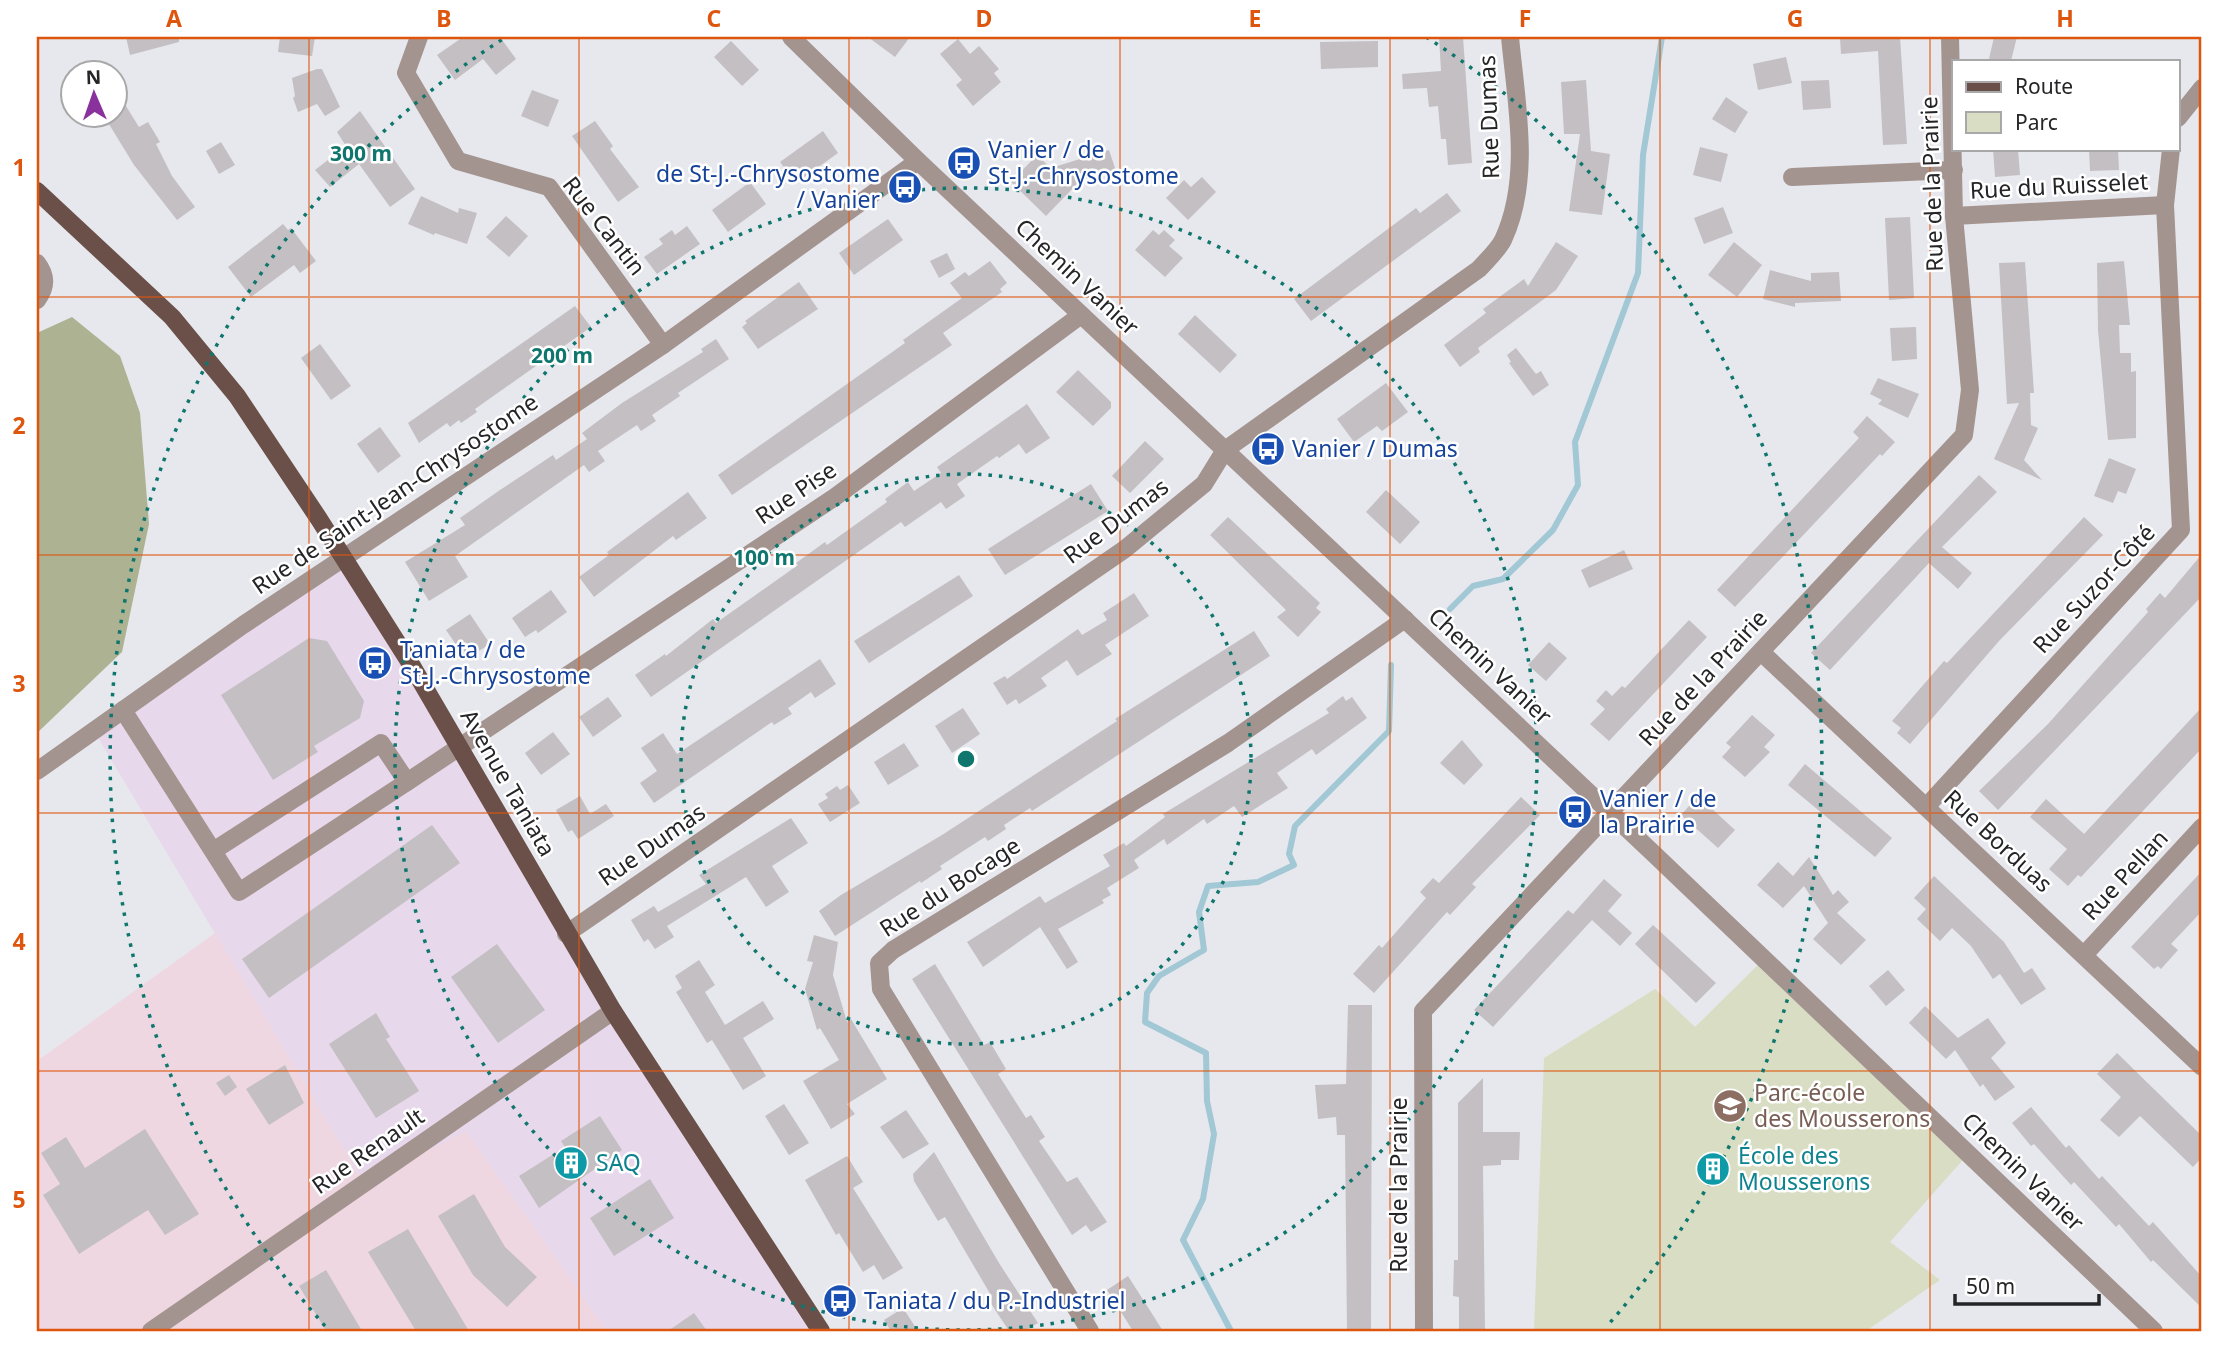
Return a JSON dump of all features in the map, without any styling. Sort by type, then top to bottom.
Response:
[{"type":"main road","name":"Avenue Taniata","points":[[37,191],[172,317],[237,396],[344,557],[461,748],[566,934],[613,1011],[821,1331]]},
{"type":"main road","name":"Avenue Taniata","points":[[37,201],[67,219]]},
{"type":"street","name":"Rue Cantin","points":[[419,37],[406,73],[458,161],[549,187],[663,345]]},
{"type":"street","name":"Chemin Vanier","points":[[791,37],[918,161],[2154,1331]]},
{"type":"street","name":"Rue Dumas","points":[[566,934],[1125,549],[1204,484],[1225,450],[1479,269],[1502,242],[1514,206],[1520,157],[1510,37]]},
{"type":"street","name":"Rue de la Prairie","points":[[1951,37],[1952,81]]},
{"type":"street","points":[[2180,116],[2202,88]]},
{"type":"street","name":"Rue de la Prairie","points":[[1424,1331],[1423,1010],[1965,435],[1970,390],[1954,216],[1954,150]]},
{"type":"street","name":"Rue Suzor-Côté","points":[[1926,807],[2181,530],[2165,205],[2171,150]]},
{"type":"street","name":"Rue de Saint-Jean-Chrysostome","points":[[37,771],[344,557],[663,345],[918,161]]},
{"type":"street","name":"Rue du Ruisselet","points":[[1792,177],[1954,170]]},
{"type":"street","name":"Rue du Ruisselet","points":[[1954,216],[2165,205]]},
{"type":"street","points":[[37,263],[44,276],[44,290],[37,300]]},
{"type":"street","name":"Rue Pise","points":[[213,851],[239,892],[461,748],[835,497],[1081,315]]},
{"type":"street","name":"Rue du Bocage","points":[[1090,1331],[881,989],[879,964],[893,950],[1228,743],[1405,620]]},
{"type":"street","name":"Rue Borduas","points":[[1761,652],[2202,1067]]},
{"type":"street","points":[[123,710],[213,851],[381,743],[407,782]]},
{"type":"street","name":"Rue Pellan","points":[[2084,955],[2202,827]]},
{"type":"street","name":"Rue Renault","points":[[151,1331],[613,1011]]},
{"type":"shaded area","points":[[344,557],[819,1331],[607,1331],[364,1183],[94,731]]},
{"type":"shaded area","points":[[215,933],[364,1183],[466,1131],[607,1331],[37,1331],[37,1061]]},
{"type":"green space","points":[[72,317],[120,356],[140,413],[149,524],[122,652],[37,733],[37,333]]},
{"type":"green space","name":"Parc-école des Mousserons","points":[[1764,959],[1968,1154],[1890,1242],[1940,1280],[1866,1331],[1534,1331],[1544,1058],[1655,989],[1695,1027]]},
{"type":"building","points":[[126,37],[179,37],[179,42],[130,55]]},
{"type":"building","points":[[280,37],[315,37],[312,56],[278,52]]},
{"type":"building","points":[[463,37],[500,37],[516,59],[496,75],[483,59],[455,80],[437,55]]},
{"type":"building","points":[[868,37],[910,37],[895,57]]},
{"type":"building","points":[[1439,37],[1463,37],[1472,163],[1448,165],[1446,139],[1441,139],[1438,106],[1429,107],[1427,88],[1403,89],[1402,74],[1441,71]]},
{"type":"building","points":[[1900,37],[1907,144],[1883,145],[1878,51],[1841,54],[1840,38]]},
{"type":"building","points":[[1994,37],[2017,37],[2011,60],[1989,59]]},
{"type":"building","points":[[958,39],[970,54],[979,46],[999,69],[994,73],[1001,82],[973,106],[956,85],[962,80],[940,54]]},
{"type":"building","points":[[731,41],[759,70],[742,86],[714,57]]},
{"type":"building","points":[[1378,41],[1378,67],[1321,69],[1320,42]]},
{"type":"building","points":[[1786,57],[1792,83],[1758,90],[1753,64]]},
{"type":"building","points":[[322,69],[340,107],[325,116],[317,104],[298,112],[293,98],[292,78]]},
{"type":"building","points":[[1586,80],[1591,151],[1610,154],[1602,215],[1569,211],[1580,134],[1564,134],[1561,82]]},
{"type":"building","points":[[1829,80],[1831,108],[1803,110],[1801,81]]},
{"type":"building","points":[[532,90],[559,100],[548,127],[521,116]]},
{"type":"building","points":[[1726,97],[1748,112],[1735,133],[1712,119]]},
{"type":"building","points":[[360,111],[415,189],[390,207],[359,164],[330,187],[315,170],[346,146],[337,132]]},
{"type":"building","points":[[130,113],[139,127],[148,122],[160,142],[156,144],[172,176],[195,207],[177,220],[134,165],[113,130],[130,130]]},
{"type":"building","points":[[595,121],[613,146],[610,149],[639,187],[618,202],[572,136]]},
{"type":"building","points":[[823,131],[838,153],[796,183],[780,162]]},
{"type":"building","points":[[221,142],[235,165],[219,174],[206,151]]},
{"type":"building","points":[[1700,147],[1728,154],[1721,182],[1693,175]]},
{"type":"building","points":[[1109,150],[1116,171],[1077,184],[1046,216],[1011,182],[1037,155],[1051,168]]},
{"type":"building","points":[[1993,150],[2018,150],[2020,175],[1995,177]]},
{"type":"building","points":[[2089,150],[2118,150],[2119,170],[2090,171]]},
{"type":"building","points":[[1202,177],[1216,192],[1188,220],[1166,198],[1184,180],[1191,187]]},
{"type":"building","points":[[750,182],[766,204],[728,232],[712,210]]},
{"type":"building","points":[[1447,193],[1461,211],[1311,321],[1294,299],[1416,208],[1420,213]]},
{"type":"building","points":[[421,196],[458,213],[459,208],[477,213],[467,244],[408,224]]},
{"type":"building","points":[[1723,207],[1733,233],[1704,244],[1694,218]]},
{"type":"building","points":[[506,216],[528,236],[509,257],[486,237]]},
{"type":"building","points":[[1910,217],[1914,298],[1889,300],[1885,218]]},
{"type":"building","points":[[888,219],[903,240],[854,275],[839,253]]},
{"type":"building","points":[[283,224],[288,230],[291,228],[316,261],[300,273],[294,265],[251,297],[228,267]]},
{"type":"building","points":[[687,226],[700,244],[657,274],[644,257],[663,244],[659,239],[672,230],[675,235]]},
{"type":"building","points":[[1153,230],[1159,235],[1164,230],[1175,240],[1169,246],[1183,258],[1165,277],[1135,250]]},
{"type":"building","points":[[1556,242],[1578,256],[1556,290],[1478,348],[1480,352],[1460,367],[1444,345],[1486,313],[1483,309],[1524,279],[1528,286]]},
{"type":"building","points":[[1734,242],[1762,265],[1737,297],[1708,275]]},
{"type":"building","points":[[947,253],[955,269],[939,278],[930,261]]},
{"type":"building","points":[[990,261],[1007,283],[1000,289],[1002,292],[943,333],[952,345],[732,495],[718,475],[905,343],[903,340],[962,298],[950,283],[965,272],[969,276]]},
{"type":"building","points":[[2124,261],[2130,325],[2119,325],[2120,353],[2131,353],[2131,372],[2136,371],[2136,438],[2108,440],[2098,330],[2097,263]]},
{"type":"building","points":[[2025,262],[2034,393],[2030,393],[2031,425],[2038,428],[2024,460],[2042,480],[1994,459],[2019,403],[2007,404],[1999,263]]},
{"type":"building","points":[[1770,270],[1811,281],[1811,273],[1839,272],[1841,301],[1795,303],[1795,307],[1763,299]]},
{"type":"building","points":[[799,282],[818,309],[758,349],[742,327],[747,323],[745,321]]},
{"type":"building","points":[[575,306],[591,327],[475,409],[477,412],[461,423],[459,420],[450,427],[447,423],[419,443],[408,423]]},
{"type":"building","points":[[1195,315],[1237,355],[1220,373],[1178,334]]},
{"type":"building","points":[[1916,327],[1917,359],[1892,361],[1890,328]]},
{"type":"building","points":[[716,339],[729,359],[678,393],[680,396],[652,415],[656,421],[641,431],[637,425],[598,451],[605,461],[589,472],[584,465],[455,556],[468,577],[429,601],[405,562],[465,525],[460,518],[500,490],[553,455],[556,460],[587,439],[582,433],[622,403],[703,352],[701,349]]},
{"type":"building","points":[[320,344],[351,386],[331,400],[301,358]]},
{"type":"building","points":[[1516,348],[1536,374],[1541,371],[1549,385],[1533,396],[1509,363],[1511,362],[1507,355]]},
{"type":"building","points":[[1078,370],[1111,402],[1111,408],[1093,426],[1056,392]]},
{"type":"building","points":[[1878,378],[1919,394],[1908,418],[1878,404],[1882,400],[1870,394]]},
{"type":"building","points":[[1386,383],[1408,412],[1382,431],[1377,426],[1354,442],[1337,419]]},
{"type":"building","points":[[1027,404],[1050,438],[1026,454],[1019,444],[999,458],[997,456],[957,484],[965,496],[946,509],[941,502],[905,527],[901,522],[651,697],[635,675],[665,654],[666,656],[713,619],[716,623],[798,565],[796,563],[825,542],[827,545],[887,502],[885,499],[908,482],[914,491],[941,473],[937,467]]},
{"type":"building","points":[[1867,416],[1895,442],[1882,456],[1880,454],[1735,607],[1717,590],[1859,438],[1853,432]]},
{"type":"building","points":[[380,427],[401,456],[378,473],[357,444]]},
{"type":"building","points":[[1145,441],[1164,459],[1130,493],[1112,476]]},
{"type":"building","points":[[2109,458],[2136,469],[2126,494],[2118,491],[2113,503],[2094,496]]},
{"type":"building","points":[[1979,475],[1997,492],[1942,547],[1972,573],[1958,589],[1929,563],[1830,670],[1811,653]]},
{"type":"building","points":[[1091,484],[1108,511],[1005,575],[988,549]]},
{"type":"building","points":[[1386,490],[1420,522],[1400,544],[1366,512]]},
{"type":"building","points":[[688,492],[707,518],[676,540],[673,536],[594,597],[579,577],[609,555],[607,552]]},
{"type":"building","points":[[1228,517],[1320,603],[1316,608],[1321,612],[1298,637],[1277,617],[1286,610],[1210,535]]},
{"type":"building","points":[[2084,517],[2103,535],[1999,641],[1910,744],[1897,733],[1901,728],[1892,721],[1944,661],[1947,663]]},
{"type":"building","points":[[1624,550],[1633,569],[1589,588],[1581,570]]},
{"type":"building","points":[[2202,554],[2202,596],[1998,810],[1979,791],[2048,724],[2148,612],[2146,609],[2160,593],[2165,598]]},
{"type":"building","points":[[959,575],[973,596],[869,663],[854,641]]},
{"type":"building","points":[[551,590],[567,612],[538,633],[536,630],[525,637],[512,618]]},
{"type":"building","points":[[1134,593],[1149,616],[1105,645],[1112,654],[1077,676],[1067,660],[1041,678],[1047,686],[1019,704],[1016,699],[1007,705],[993,683],[1005,676],[1007,679],[1078,629],[1082,635],[1107,620],[1103,613]]},
{"type":"building","points":[[470,614],[490,644],[466,659],[446,630]]},
{"type":"building","points":[[1689,620],[1707,637],[1609,741],[1590,724],[1605,709],[1596,701],[1606,690],[1612,696],[1622,686],[1625,688]]},
{"type":"building","points":[[1254,631],[1270,656],[1032,811],[1030,808],[1004,825],[1006,829],[988,841],[985,837],[940,866],[942,869],[921,883],[920,881],[835,936],[819,911],[942,835],[1117,721],[1115,719]]},
{"type":"building","points":[[309,638],[327,641],[364,701],[360,718],[314,746],[318,752],[273,780],[221,695]]},
{"type":"building","points":[[1549,642],[1567,658],[1546,681],[1528,665]]},
{"type":"building","points":[[820,659],[836,684],[815,698],[811,692],[788,708],[792,714],[774,725],[772,722],[654,803],[640,783],[657,771],[641,748],[663,733],[677,754]]},
{"type":"building","points":[[1343,696],[1346,701],[1352,697],[1367,718],[1316,755],[1312,749],[1277,773],[1288,788],[1242,817],[1234,806],[1207,824],[1204,819],[1167,845],[1164,839],[1134,860],[1139,868],[1107,888],[1111,895],[1102,900],[1104,903],[1058,929],[1078,962],[1067,969],[1040,927],[983,967],[967,942],[1040,896],[1045,903],[1110,866],[1103,855],[1124,843],[1126,846],[1165,817],[1163,814],[1329,713],[1326,709]]},
{"type":"building","points":[[608,697],[622,716],[593,737],[579,717]]},
{"type":"building","points":[[2202,707],[2202,748],[2081,877],[2078,875],[2068,886],[2049,869],[2067,849],[2030,817],[2046,799],[2084,834]]},
{"type":"building","points":[[963,708],[980,734],[952,753],[935,726]]},
{"type":"building","points":[[1752,715],[1775,735],[1764,747],[1770,752],[1745,777],[1722,757],[1731,747],[1726,743]]},
{"type":"building","points":[[553,732],[570,754],[541,775],[525,753]]},
{"type":"building","points":[[1462,740],[1483,765],[1464,785],[1440,763]]},
{"type":"building","points":[[904,743],[919,766],[888,785],[874,762]]},
{"type":"building","points":[[1805,764],[1892,838],[1875,857],[1788,785]]},
{"type":"building","points":[[848,785],[860,803],[830,822],[818,804],[828,798],[825,794],[837,786],[840,790]]},
{"type":"building","points":[[580,796],[590,814],[606,804],[614,816],[578,839],[572,830],[568,832],[556,810]]},
{"type":"building","points":[[1698,796],[1735,830],[1718,848],[1681,815]]},
{"type":"building","points":[[1521,797],[1540,815],[1472,884],[1476,887],[1450,915],[1447,912],[1374,993],[1353,974],[1379,945],[1382,948],[1426,898],[1420,892],[1433,878],[1439,883]]},
{"type":"building","points":[[791,818],[808,843],[772,866],[789,892],[766,907],[746,877],[667,926],[674,937],[655,949],[648,939],[644,942],[631,920],[654,906],[658,912],[706,884],[699,875]]},
{"type":"building","points":[[432,825],[460,863],[269,998],[242,959]]},
{"type":"building","points":[[1809,857],[1833,895],[1838,890],[1849,902],[1837,913],[1866,940],[1841,965],[1813,939],[1828,923],[1804,886],[1783,908],[1757,885],[1778,862],[1793,876]]},
{"type":"building","points":[[2202,871],[2202,911],[2171,944],[2178,950],[2161,969],[2158,966],[2154,969],[2131,947]]},
{"type":"building","points":[[1934,876],[2004,942],[2024,973],[2032,968],[2046,989],[2021,1005],[2000,974],[1993,979],[1971,946],[1952,928],[1940,941],[1917,919],[1926,909],[1914,898]]},
{"type":"building","points":[[1604,879],[1622,895],[1608,911],[1632,933],[1620,946],[1592,920],[1493,1027],[1474,1010],[1568,910],[1573,914]]},
{"type":"building","points":[[1653,925],[1716,983],[1696,1003],[1635,944]]},
{"type":"building","points":[[814,935],[838,942],[833,975],[847,1022],[851,1019],[887,1079],[847,1104],[855,1114],[831,1129],[803,1081],[839,1060],[820,1028],[817,1030],[805,989],[813,962],[807,961]]},
{"type":"building","points":[[497,944],[545,1010],[498,1043],[451,977]]},
{"type":"building","points":[[699,960],[715,985],[705,992],[725,1025],[763,1001],[774,1019],[743,1038],[766,1076],[743,1090],[712,1040],[707,1043],[676,992],[682,988],[675,976]]},
{"type":"building","points":[[935,964],[984,1045],[990,1042],[1006,1069],[998,1074],[1026,1118],[1031,1115],[1045,1137],[1039,1141],[1067,1182],[1077,1177],[1107,1222],[1091,1232],[1086,1225],[1072,1235],[912,979]]},
{"type":"building","points":[[1888,970],[1905,990],[1886,1006],[1869,986]]},
{"type":"building","points":[[1348,1005],[1372,1005],[1371,1331],[1347,1331],[1345,1135],[1337,1135],[1336,1117],[1318,1119],[1315,1085],[1346,1084]]},
{"type":"building","points":[[1925,1006],[1958,1038],[1988,1018],[2006,1043],[1991,1058],[2015,1087],[1995,1101],[1983,1084],[1980,1087],[1955,1050],[1946,1059],[1909,1023]]},
{"type":"building","points":[[376,1013],[390,1037],[386,1039],[419,1091],[376,1118],[329,1044]]},
{"type":"building","points":[[2117,1053],[2202,1136],[2202,1157],[2193,1167],[2140,1116],[2119,1137],[2100,1120],[2121,1097],[2097,1074]]},
{"type":"building","points":[[285,1065],[304,1103],[269,1125],[246,1089]]},
{"type":"building","points":[[229,1075],[237,1087],[225,1096],[216,1083]]},
{"type":"building","points":[[1483,1078],[1483,1132],[1520,1132],[1519,1160],[1501,1160],[1501,1165],[1483,1166],[1485,1331],[1459,1331],[1459,1297],[1453,1296],[1454,1260],[1458,1260],[1458,1103]]},
{"type":"building","points":[[784,1104],[809,1143],[789,1155],[765,1116]]},
{"type":"building","points":[[2031,1107],[2066,1148],[2069,1145],[2099,1179],[2102,1176],[2149,1226],[2153,1222],[2202,1277],[2202,1308],[2153,1260],[2151,1262],[2119,1224],[2116,1227],[2074,1182],[2071,1185],[2034,1144],[2031,1146],[2012,1123]]},
{"type":"building","points":[[906,1110],[929,1144],[903,1159],[880,1127]]},
{"type":"building","name":"SAQ","points":[[600,1116],[622,1150],[539,1208],[519,1176],[565,1147],[561,1141]]},
{"type":"building","points":[[145,1129],[199,1214],[165,1235],[148,1210],[79,1254],[43,1195],[60,1184],[41,1153],[66,1137],[85,1168]]},
{"type":"building","points":[[934,1152],[999,1263],[1038,1323],[1024,1331],[1009,1331],[988,1299],[992,1297],[945,1217],[938,1221],[914,1181],[913,1174]]},
{"type":"building","points":[[847,1156],[863,1182],[853,1188],[903,1268],[883,1280],[874,1265],[863,1272],[839,1233],[836,1235],[805,1180]]},
{"type":"building","points":[[650,1179],[674,1218],[614,1256],[590,1218]]},
{"type":"building","points":[[474,1194],[505,1247],[537,1277],[507,1307],[473,1275],[438,1216]]},
{"type":"building","points":[[408,1229],[469,1331],[416,1331],[368,1252]]},
{"type":"building","points":[[326,1270],[362,1331],[326,1331],[299,1286]]},
{"type":"building","points":[[1128,1276],[1163,1331],[1133,1331],[1107,1290]]},
{"type":"building","points":[[903,1308],[918,1331],[891,1331],[884,1320]]},
{"type":"building","points":[[694,1313],[707,1331],[668,1331]]},
{"type":"waterway","points":[[1450,609],[1473,586],[1503,579],[1553,530],[1578,485],[1575,442],[1638,273],[1643,155],[1662,37]]},
{"type":"waterway","points":[[1231,1331],[1183,1240],[1203,1199],[1214,1134],[1207,1101],[1206,1053],[1145,1022],[1147,993],[1159,976],[1204,950],[1199,912],[1208,886],[1258,882],[1294,865],[1289,854],[1295,826],[1389,731],[1391,665]]},
{"type":"place","name":"Vanier / de St-J.-Chrysostome","points":[[964,163]]},
{"type":"place","name":"de St-J.-Chrysostome / Vanier","points":[[905,187]]},
{"type":"place","name":"Vanier / Dumas","points":[[1268,449]]},
{"type":"place","name":"Taniata / de St-J.-Chrysostome","points":[[375,663]]},
{"type":"place","name":"Vanier / de la Prairie","points":[[1575,812]]},
{"type":"place","name":"Parc-école des Mousserons","points":[[1730,1106]]},
{"type":"place","name":"SAQ","points":[[571,1163]]},
{"type":"place","name":"École des Mousserons","points":[[1713,1169]]},
{"type":"place","name":"Taniata / du P.-Industriel","points":[[840,1301]]}]
